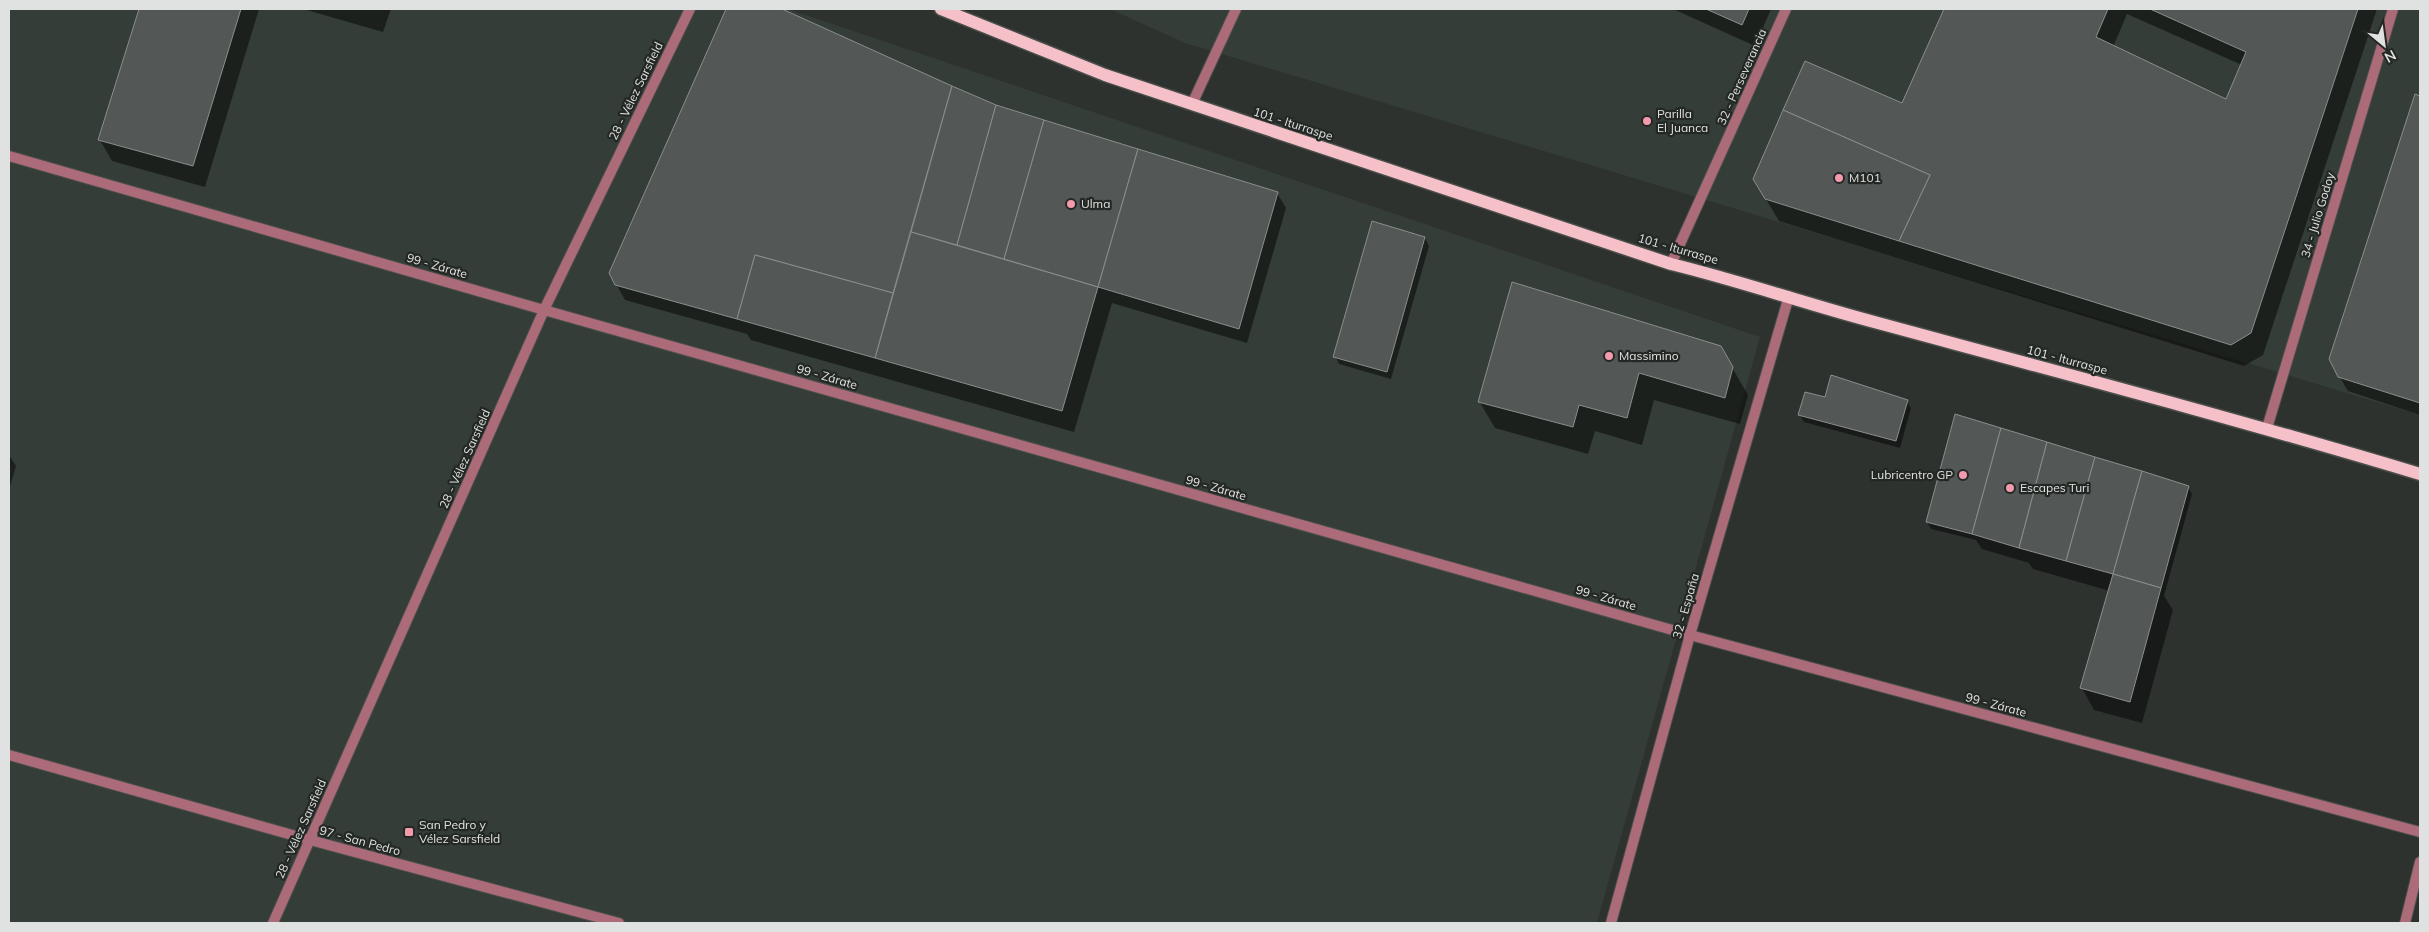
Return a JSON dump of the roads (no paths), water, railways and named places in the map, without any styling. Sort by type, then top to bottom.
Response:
[{"type":"main road","name":"101 - Iturraspe","points":[[942,9],[1105,75],[1671,264],[1734,279],[1851,316],[2267,428],[2420,474]]},
{"type":"street","name":"28 - Vélez Sarsfield","points":[[273,923],[544,310],[690,9]]},
{"type":"street","points":[[1192,104],[1236,9]]},
{"type":"street","name":"32 - Perseverancia","points":[[1671,264],[1786,9]]},
{"type":"street","name":"34 - Julio Godoy","points":[[2267,428],[2393,9]]},
{"type":"street","name":"99 - Zárate","points":[[9,156],[1690,635],[2420,832]]},
{"type":"street","name":"32 - España","points":[[1611,923],[1690,635],[1789,296]]},
{"type":"street","name":"97 - San Pedro","points":[[9,755],[310,840],[619,923]]},
{"type":"street","points":[[2405,923],[2420,862]]},
{"type":"place","name":"Parilla El Juanca","points":[[1647,121]]},
{"type":"place","name":"M101","points":[[1839,178]]},
{"type":"place","name":"Ulma","points":[[1071,204]]},
{"type":"place","name":"Massimino","points":[[1609,356]]},
{"type":"place","name":"Lubricentro GP","points":[[1963,475]]},
{"type":"place","name":"Escapes Turi","points":[[2010,488]]},
{"type":"place","name":"San Pedro y Vélez Sarsfield","points":[[409,832]]}]
